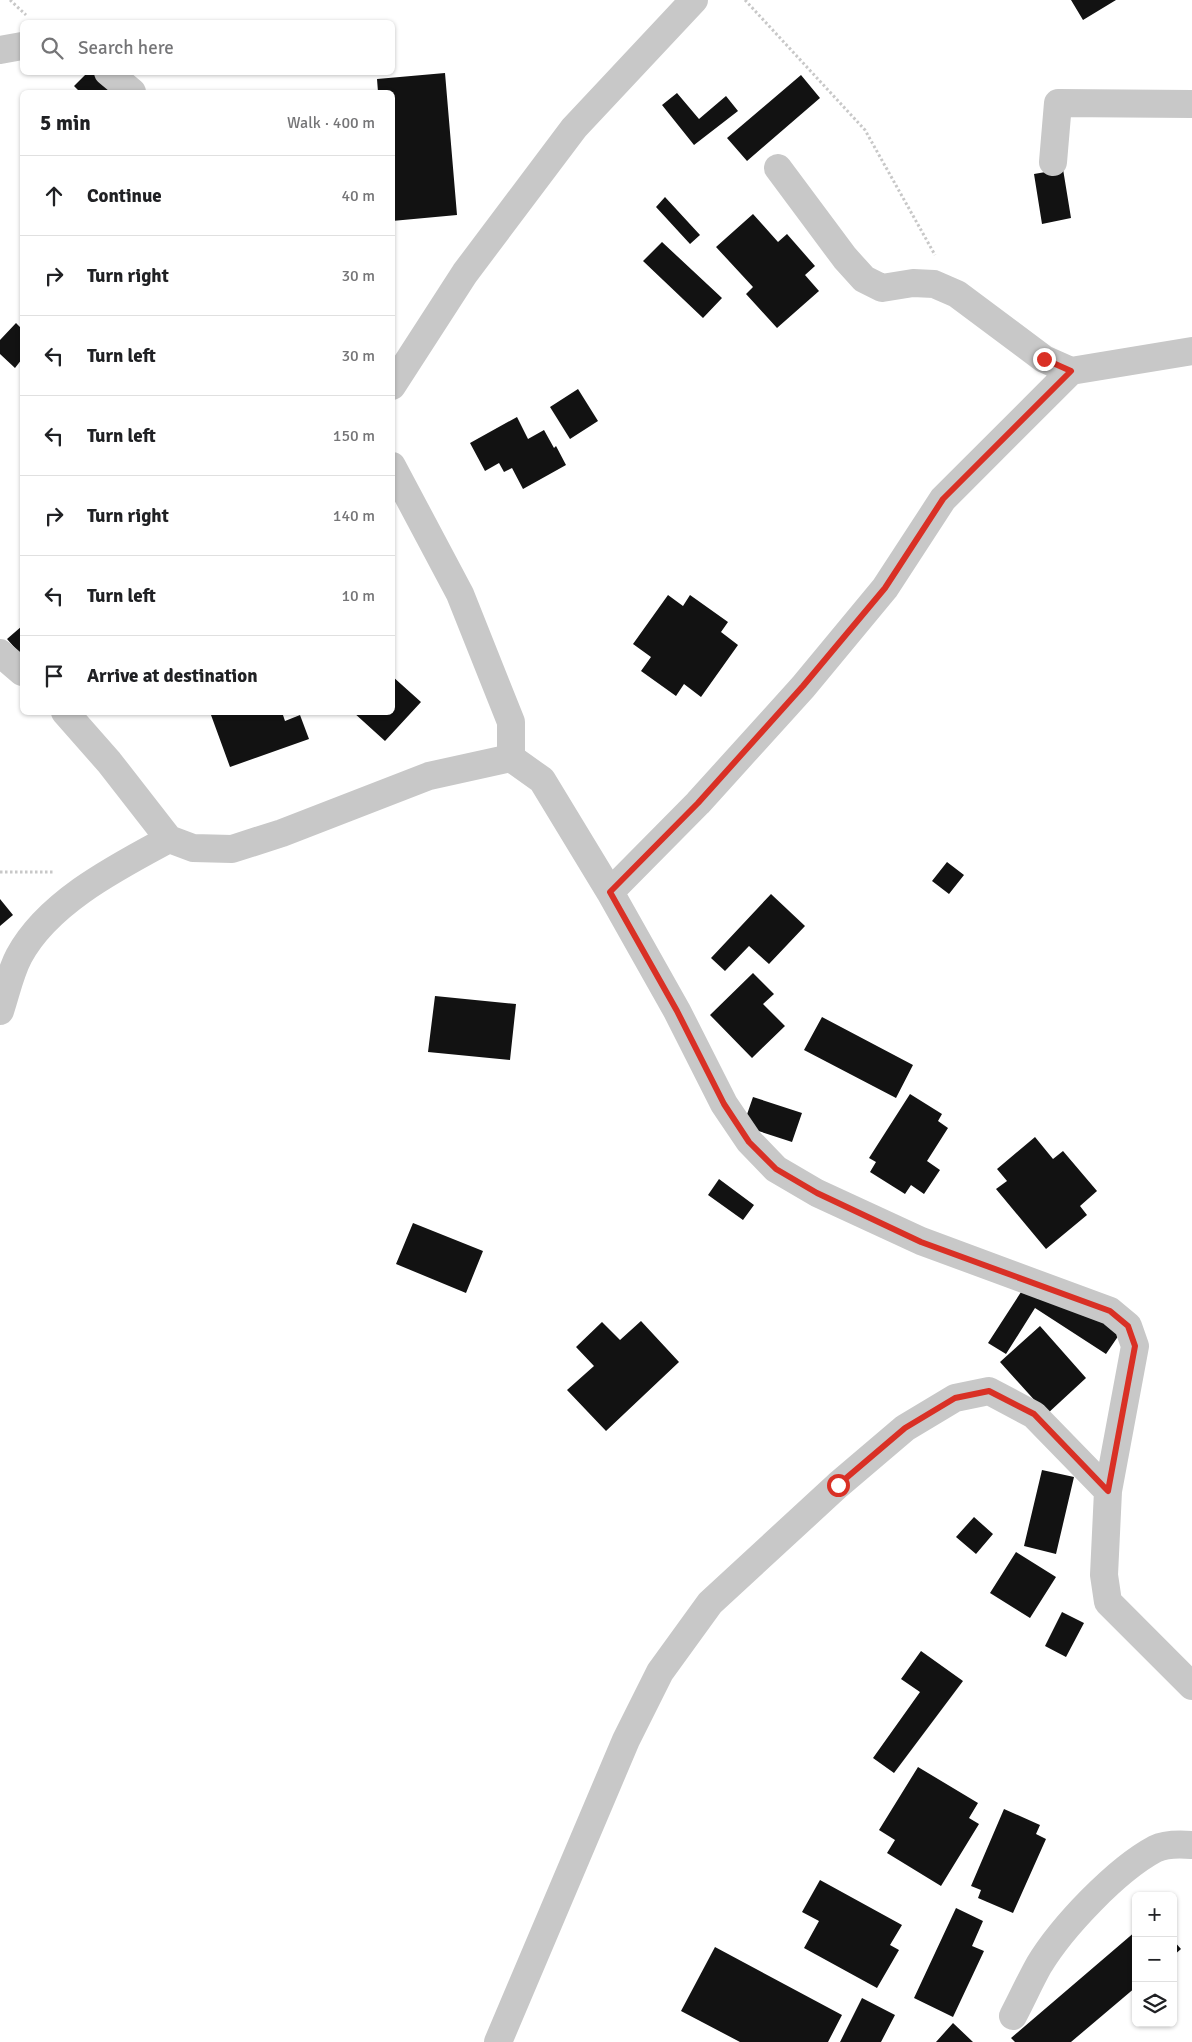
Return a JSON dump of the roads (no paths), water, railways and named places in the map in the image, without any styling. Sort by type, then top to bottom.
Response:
[{"type":"street","points":[[395,381],[465,273],[574,128],[694,0]]},
{"type":"street","points":[[0,50],[20,46]]},
{"type":"street","points":[[112,75],[130,90]]},
{"type":"street","points":[[1053,162],[1058,103],[1192,104]]},
{"type":"street","points":[[778,168],[844,258],[864,279],[882,288],[913,283],[934,284],[957,294],[1044,359],[1071,371],[1192,351]]},
{"type":"street","points":[[610,892],[698,803],[803,686],[885,588],[943,499],[1071,371]]},
{"type":"street","points":[[395,472],[460,594],[511,722],[511,758]]},
{"type":"street","points":[[0,652],[20,670]]},
{"type":"street","points":[[68,715],[109,762],[169,839],[192,848],[232,849],[282,833],[428,776],[511,758],[542,780],[610,892],[677,1011],[724,1104],[749,1142],[776,1169],[817,1193],[921,1242],[1110,1311],[1128,1326],[1135,1346],[1108,1491],[1104,1575],[1108,1602],[1192,1686]]},
{"type":"street","points":[[0,1010],[19,956],[34,935],[71,898],[109,872],[169,839]]},
{"type":"street","points":[[498,2042],[622,1749],[660,1672],[710,1603],[838,1485],[905,1428],[955,1398],[989,1391],[1034,1414],[1108,1491]]},
{"type":"street","points":[[1013,2016],[1040,1964],[1064,1930],[1096,1896],[1156,1848],[1180,1844],[1192,1845]]}]
